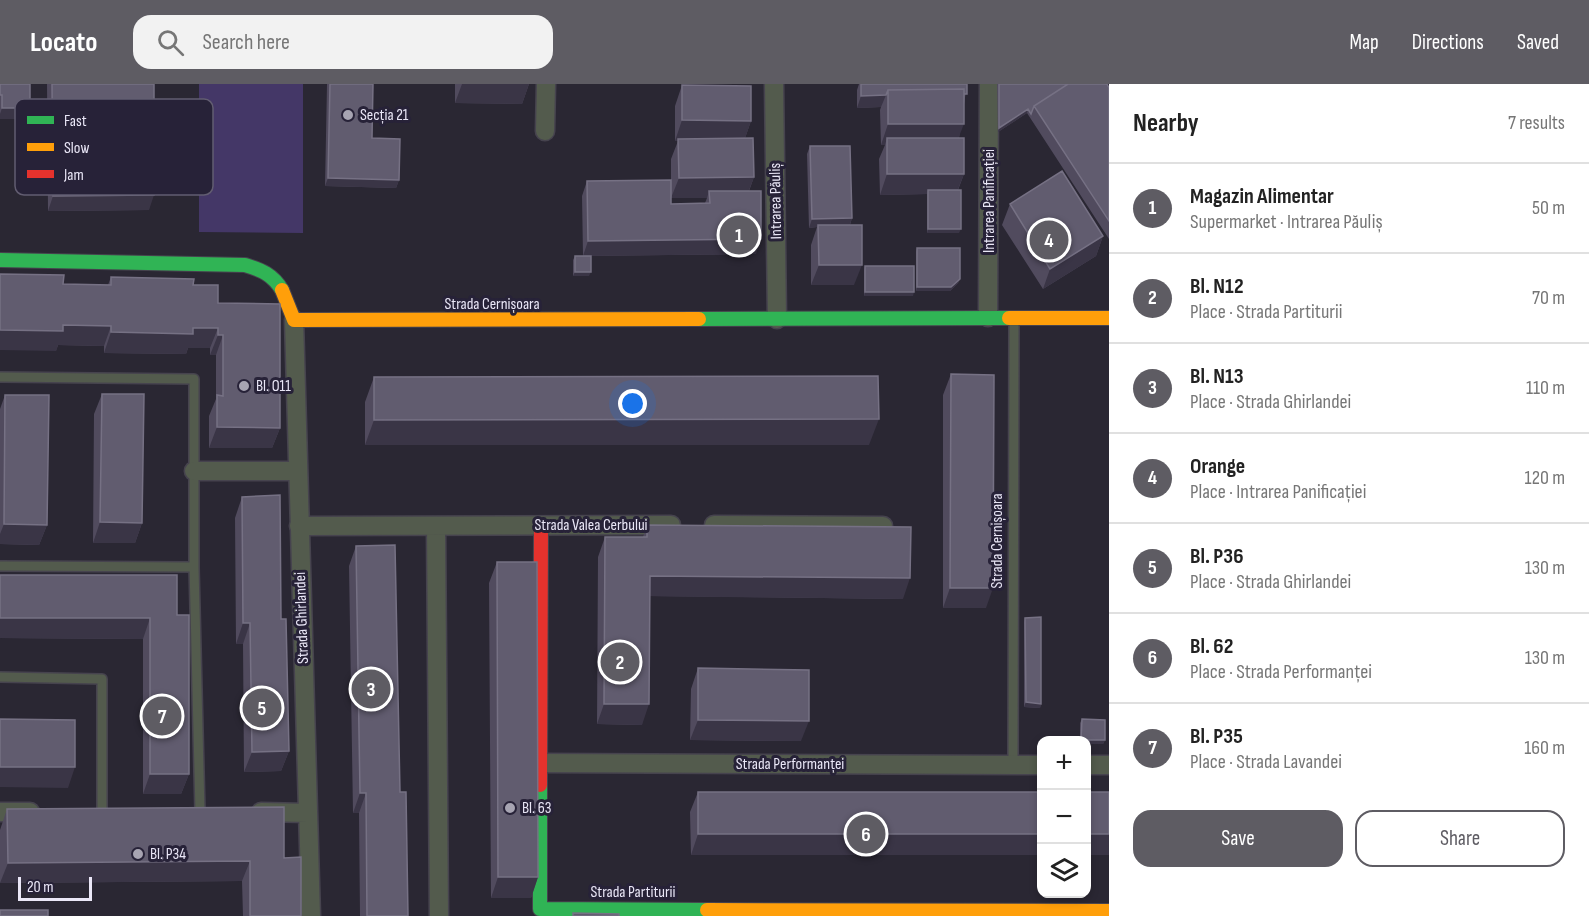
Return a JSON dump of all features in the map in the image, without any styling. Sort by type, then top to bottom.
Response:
[{"type":"street","points":[[545,130],[546,84]]},
{"type":"street","name":"Intrarea Păuliș","points":[[774,84],[777,319]]},
{"type":"street","name":"Intrarea Panificației","points":[[988,317],[989,84]]},
{"type":"street","points":[[0,260],[245,265],[265,271],[279,286],[294,320]]},
{"type":"street","name":"Strada Cernișoara","points":[[294,320],[1109,318]]},
{"type":"street","name":"Strada Ghirlandei","points":[[294,320],[311,916]]},
{"type":"street","points":[[194,471],[297,471]]},
{"type":"street","name":"Strada Partiturii","points":[[541,525],[540,909],[986,913],[1109,911]]},
{"type":"street","name":"Strada Valea Cerbului","points":[[299,526],[883,526]]},
{"type":"street","points":[[436,526],[439,916]]},
{"type":"street","name":"Strada Performanței","points":[[539,763],[1037,765]]},
{"type":"street","points":[[1091,765],[1109,765]]},
{"type":"street","points":[[0,812],[46,812]]},
{"type":"street","points":[[80,812],[124,812]]},
{"type":"street","points":[[178,812],[221,812]]},
{"type":"street","points":[[243,812],[308,813]]},
{"type":"lane","name":"Strada Cernișoara","points":[[1012,765],[1014,317]]},
{"type":"lane","points":[[0,378],[194,379],[194,567],[200,812]]},
{"type":"lane","points":[[0,566],[194,567]]},
{"type":"lane","points":[[0,677],[102,679],[102,812]]},
{"type":"shaded area","points":[[199,84],[303,84],[303,233],[199,232],[199,195],[213,195],[213,99],[199,99]]},
{"type":"building","points":[[0,84],[30,84],[30,99],[15,99],[15,108],[2,108],[2,95],[0,95]]},
{"type":"building","points":[[52,84],[154,84],[154,99],[52,99]]},
{"type":"building","name":"Secția 21","points":[[330,84],[373,84],[372,138],[400,139],[399,180],[328,178]]},
{"type":"building","points":[[861,84],[967,84],[967,94],[964,94],[964,89],[888,90],[886,95],[861,96]]},
{"type":"building","points":[[999,84],[1068,84],[1034,106],[1031,114],[1028,109],[999,128]]},
{"type":"building","points":[[1068,84],[1107,84],[1109,88],[1109,221],[1034,106]]},
{"type":"building","points":[[682,85],[751,86],[751,121],[682,120]]},
{"type":"building","points":[[964,89],[964,124],[888,124],[888,90]]},
{"type":"building","points":[[753,138],[754,177],[679,178],[678,139]]},
{"type":"building","points":[[887,138],[964,138],[964,174],[887,174]]},
{"type":"building","points":[[810,146],[850,146],[852,218],[812,219]]},
{"type":"building","points":[[1062,171],[1103,236],[1050,269],[1010,204]]},
{"type":"building","points":[[671,180],[671,204],[710,203],[709,191],[761,191],[761,239],[588,241],[587,181]]},
{"type":"building","points":[[928,190],[961,190],[961,229],[928,229]]},
{"type":"building","points":[[53,195],[154,195],[53,196]]},
{"type":"building","points":[[818,225],[862,225],[862,265],[819,265]]},
{"type":"building","points":[[917,248],[960,248],[960,279],[951,287],[917,287]]},
{"type":"building","points":[[575,256],[591,256],[591,272],[575,272]]},
{"type":"building","points":[[865,266],[914,266],[914,292],[865,292]]},
{"type":"building","name":"Bl. O11","points":[[0,274],[64,275],[63,284],[111,285],[111,277],[194,279],[193,285],[218,285],[218,303],[280,304],[280,428],[217,427],[217,395],[223,396],[223,335],[218,335],[218,328],[193,328],[193,334],[111,332],[111,326],[63,325],[63,331],[0,330]]},
{"type":"building","points":[[951,374],[994,375],[993,588],[950,588]]},
{"type":"building","points":[[878,376],[879,419],[374,420],[374,377]]},
{"type":"building","points":[[102,394],[144,394],[142,523],[100,522]]},
{"type":"building","points":[[5,395],[49,395],[47,525],[4,524]]},
{"type":"building","points":[[280,495],[281,619],[286,619],[289,751],[252,752],[250,623],[243,623],[242,497]]},
{"type":"building","points":[[647,525],[911,527],[910,578],[650,576],[649,704],[604,704],[605,537],[647,537]]},
{"type":"building","points":[[395,545],[400,792],[406,792],[408,916],[367,916],[366,793],[360,793],[356,546]]},
{"type":"building","name":"Bl. 63","points":[[497,562],[537,562],[538,877],[498,877]]},
{"type":"building","points":[[0,575],[177,575],[177,615],[189,615],[189,774],[150,774],[150,618],[0,618]]},
{"type":"building","points":[[1041,617],[1041,704],[1026,702],[1025,618]]},
{"type":"building","points":[[698,668],[809,670],[809,721],[698,720]]},
{"type":"building","points":[[0,719],[75,720],[75,767],[0,767]]},
{"type":"building","points":[[1082,719],[1105,720],[1105,740],[1091,740],[1091,736],[1081,736]]},
{"type":"building","points":[[698,792],[1037,792],[1037,834],[698,834]]},
{"type":"building","points":[[1091,792],[1109,792],[1109,834],[1091,834]]},
{"type":"building","name":"Bl. P34","points":[[284,807],[284,858],[301,857],[301,916],[250,916],[250,861],[8,863],[7,809]]},
{"type":"building","points":[[0,910],[48,910],[48,916],[0,916]]},
{"type":"building","points":[[573,913],[619,914],[619,916],[573,916]]},
{"type":"traffic: fast","points":[[0,260],[245,265],[275,280],[282,290]]},
{"type":"traffic: fast","points":[[699,319],[1009,318]]},
{"type":"traffic: fast","points":[[540,785],[540,909],[707,910]]},
{"type":"traffic: slow","points":[[282,290],[294,320],[699,319]]},
{"type":"traffic: slow","points":[[1009,318],[1109,318]]},
{"type":"traffic: slow","points":[[707,910],[1109,911]]},
{"type":"traffic: jam","points":[[540,785],[541,525]]},
{"type":"place","name":"Secția 21","points":[[348,115]]},
{"type":"place","name":"Magazin Alimentar","points":[[739,235]]},
{"type":"place","name":"Orange","points":[[1049,240]]},
{"type":"place","name":"Bl. O11","points":[[244,386]]},
{"type":"place","name":"Bl. N12","points":[[620,662]]},
{"type":"place","name":"Bl. N13","points":[[371,689]]},
{"type":"place","name":"Bl. P36","points":[[262,708]]},
{"type":"place","name":"Bl. P35","points":[[162,716]]},
{"type":"place","name":"Bl. 63","points":[[510,808]]},
{"type":"place","name":"Bl. 62","points":[[866,834]]},
{"type":"place","name":"Bl. P34","points":[[138,854]]}]
